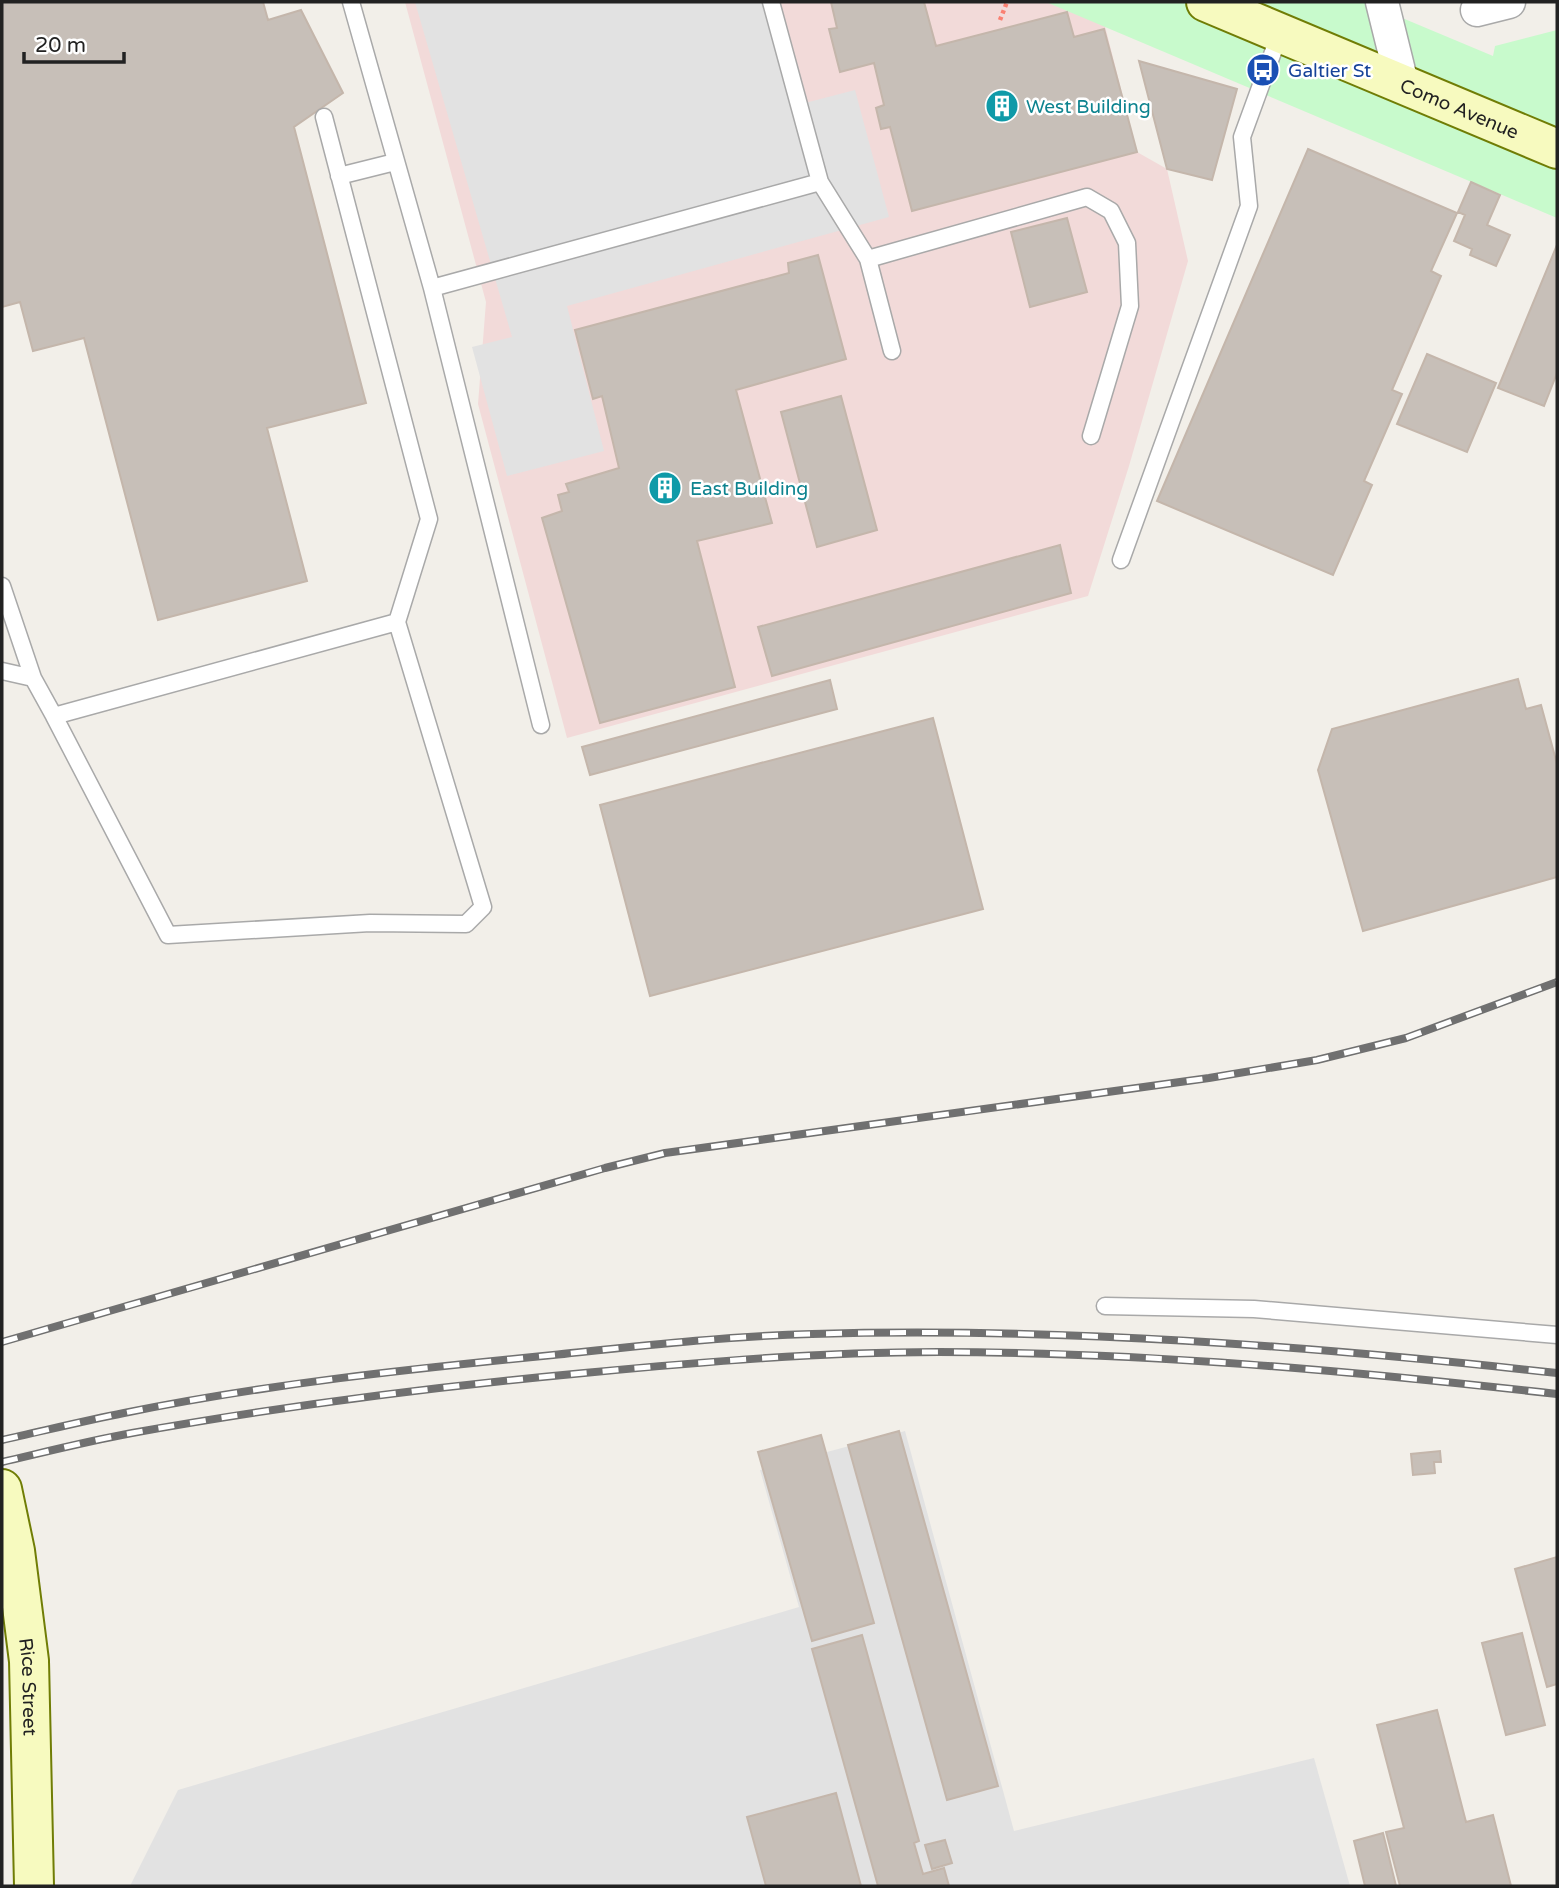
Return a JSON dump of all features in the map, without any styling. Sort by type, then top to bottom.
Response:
[{"type":"main road","name":"Como Avenue","points":[[1206,2],[1557,149]]},
{"type":"main road","name":"Rice Street","points":[[3,1493],[15,1551],[29,1661],[34,1886]]},
{"type":"street","points":[[1382,2],[1402,83]]},
{"type":"street","points":[[1477,10],[1509,2]]},
{"type":"lane","points":[[351,2],[432,288],[541,725]]},
{"type":"lane","points":[[771,2],[820,182],[868,258],[892,351]]},
{"type":"lane","points":[[1121,560],[1249,206],[1242,137],[1280,33]]},
{"type":"lane","points":[[2,586],[33,678],[168,935],[370,923],[466,924],[483,907],[397,622],[429,519],[324,117]]},
{"type":"lane","points":[[339,176],[395,162]]},
{"type":"lane","points":[[432,288],[820,182]]},
{"type":"lane","points":[[868,258],[1087,197],[1111,211],[1127,243],[1130,306],[1091,436]]},
{"type":"lane","points":[[54,716],[397,622]]},
{"type":"lane","points":[[2,671],[33,678]]},
{"type":"lane","points":[[1105,1306],[1254,1309],[1557,1335]]},
{"type":"path","points":[[1000,20],[1007,2]]},
{"type":"shaded area","points":[[405,2],[1048,2],[1105,26],[1137,152],[1167,169],[1188,261],[1129,466],[1088,596],[567,738],[478,404],[486,302]]},
{"type":"shaded area","points":[[415,2],[777,2],[805,103],[855,90],[889,217],[567,306],[604,451],[507,476],[472,347],[512,337]]},
{"type":"shaded area","points":[[905,1431],[1014,1831],[1314,1758],[1350,1886],[861,1886],[836,1793],[748,1817],[766,1886],[130,1886],[178,1790],[799,1607],[760,1470]]},
{"type":"green space","points":[[1046,2],[1364,2],[1493,56],[1495,46],[1557,30],[1557,218]]},
{"type":"building","points":[[2,2],[263,2],[268,20],[301,10],[343,93],[294,127],[366,403],[267,428],[307,581],[158,620],[84,338],[33,351],[20,302],[2,307]]},
{"type":"building","name":"West Building","points":[[831,2],[924,2],[936,46],[1067,12],[1074,37],[1104,29],[1137,152],[912,211],[890,127],[881,129],[876,108],[884,105],[874,63],[840,72],[829,29],[837,28]]},
{"type":"building","points":[[1139,61],[1237,89],[1212,180],[1167,169]]},
{"type":"building","points":[[1308,149],[1457,213],[1431,271],[1441,276],[1392,390],[1402,394],[1364,481],[1372,485],[1333,575],[1157,501]]},
{"type":"building","points":[[1471,182],[1500,195],[1487,225],[1510,235],[1496,266],[1470,255],[1472,249],[1454,241],[1465,215],[1458,212]]},
{"type":"building","points":[[1067,218],[1087,292],[1030,307],[1011,232]]},
{"type":"building","points":[[1557,245],[1557,373],[1544,406],[1498,388]]},
{"type":"building","name":"East Building","points":[[818,255],[846,359],[736,390],[772,523],[697,541],[735,687],[600,723],[542,518],[562,511],[558,495],[569,492],[566,484],[619,468],[602,396],[593,399],[575,330],[789,273],[788,263]]},
{"type":"building","points":[[1427,354],[1496,383],[1467,452],[1397,424]]},
{"type":"building","points":[[841,396],[877,530],[817,547],[781,412]]},
{"type":"building","points":[[1060,545],[1071,593],[772,676],[758,627]]},
{"type":"building","points":[[1518,679],[1526,709],[1541,705],[1557,764],[1557,877],[1363,931],[1318,770],[1332,729]]},
{"type":"building","points":[[830,680],[837,709],[590,775],[582,747]]},
{"type":"building","points":[[933,718],[983,909],[650,996],[600,805]]},
{"type":"building","points":[[899,1431],[998,1786],[947,1800],[848,1445]]},
{"type":"building","points":[[821,1435],[874,1623],[812,1641],[758,1452]]},
{"type":"building","points":[[1440,1451],[1441,1462],[1434,1462],[1435,1473],[1413,1475],[1411,1454]]},
{"type":"building","points":[[1557,1557],[1557,1684],[1547,1687],[1515,1569]]},
{"type":"building","points":[[1522,1633],[1545,1725],[1506,1735],[1482,1643]]},
{"type":"building","points":[[862,1635],[919,1841],[914,1843],[923,1874],[944,1868],[949,1886],[878,1886],[812,1649]]},
{"type":"building","points":[[1437,1710],[1466,1822],[1493,1815],[1511,1886],[1400,1886],[1386,1832],[1404,1828],[1377,1725]]},
{"type":"building","points":[[836,1793],[861,1886],[766,1886],[747,1817]]},
{"type":"building","points":[[1383,1833],[1396,1886],[1365,1886],[1354,1841]]},
{"type":"building","points":[[945,1840],[952,1863],[932,1869],[925,1845]]},
{"type":"railway","points":[[2,1342],[665,1153],[1209,1078],[1317,1060],[1406,1038],[1557,982]]},
{"type":"railway","points":[[2,1440],[124,1413],[284,1386],[618,1348],[780,1335],[999,1333],[1092,1336],[1278,1347],[1557,1373]]},
{"type":"railway","points":[[2,1462],[132,1433],[358,1398],[628,1369],[849,1354],[1016,1353],[1171,1359],[1557,1394]]},
{"type":"place","name":"Galtier St","points":[[1263,70]]},
{"type":"place","name":"West Building","points":[[1002,106]]},
{"type":"place","name":"East Building","points":[[665,488]]}]
